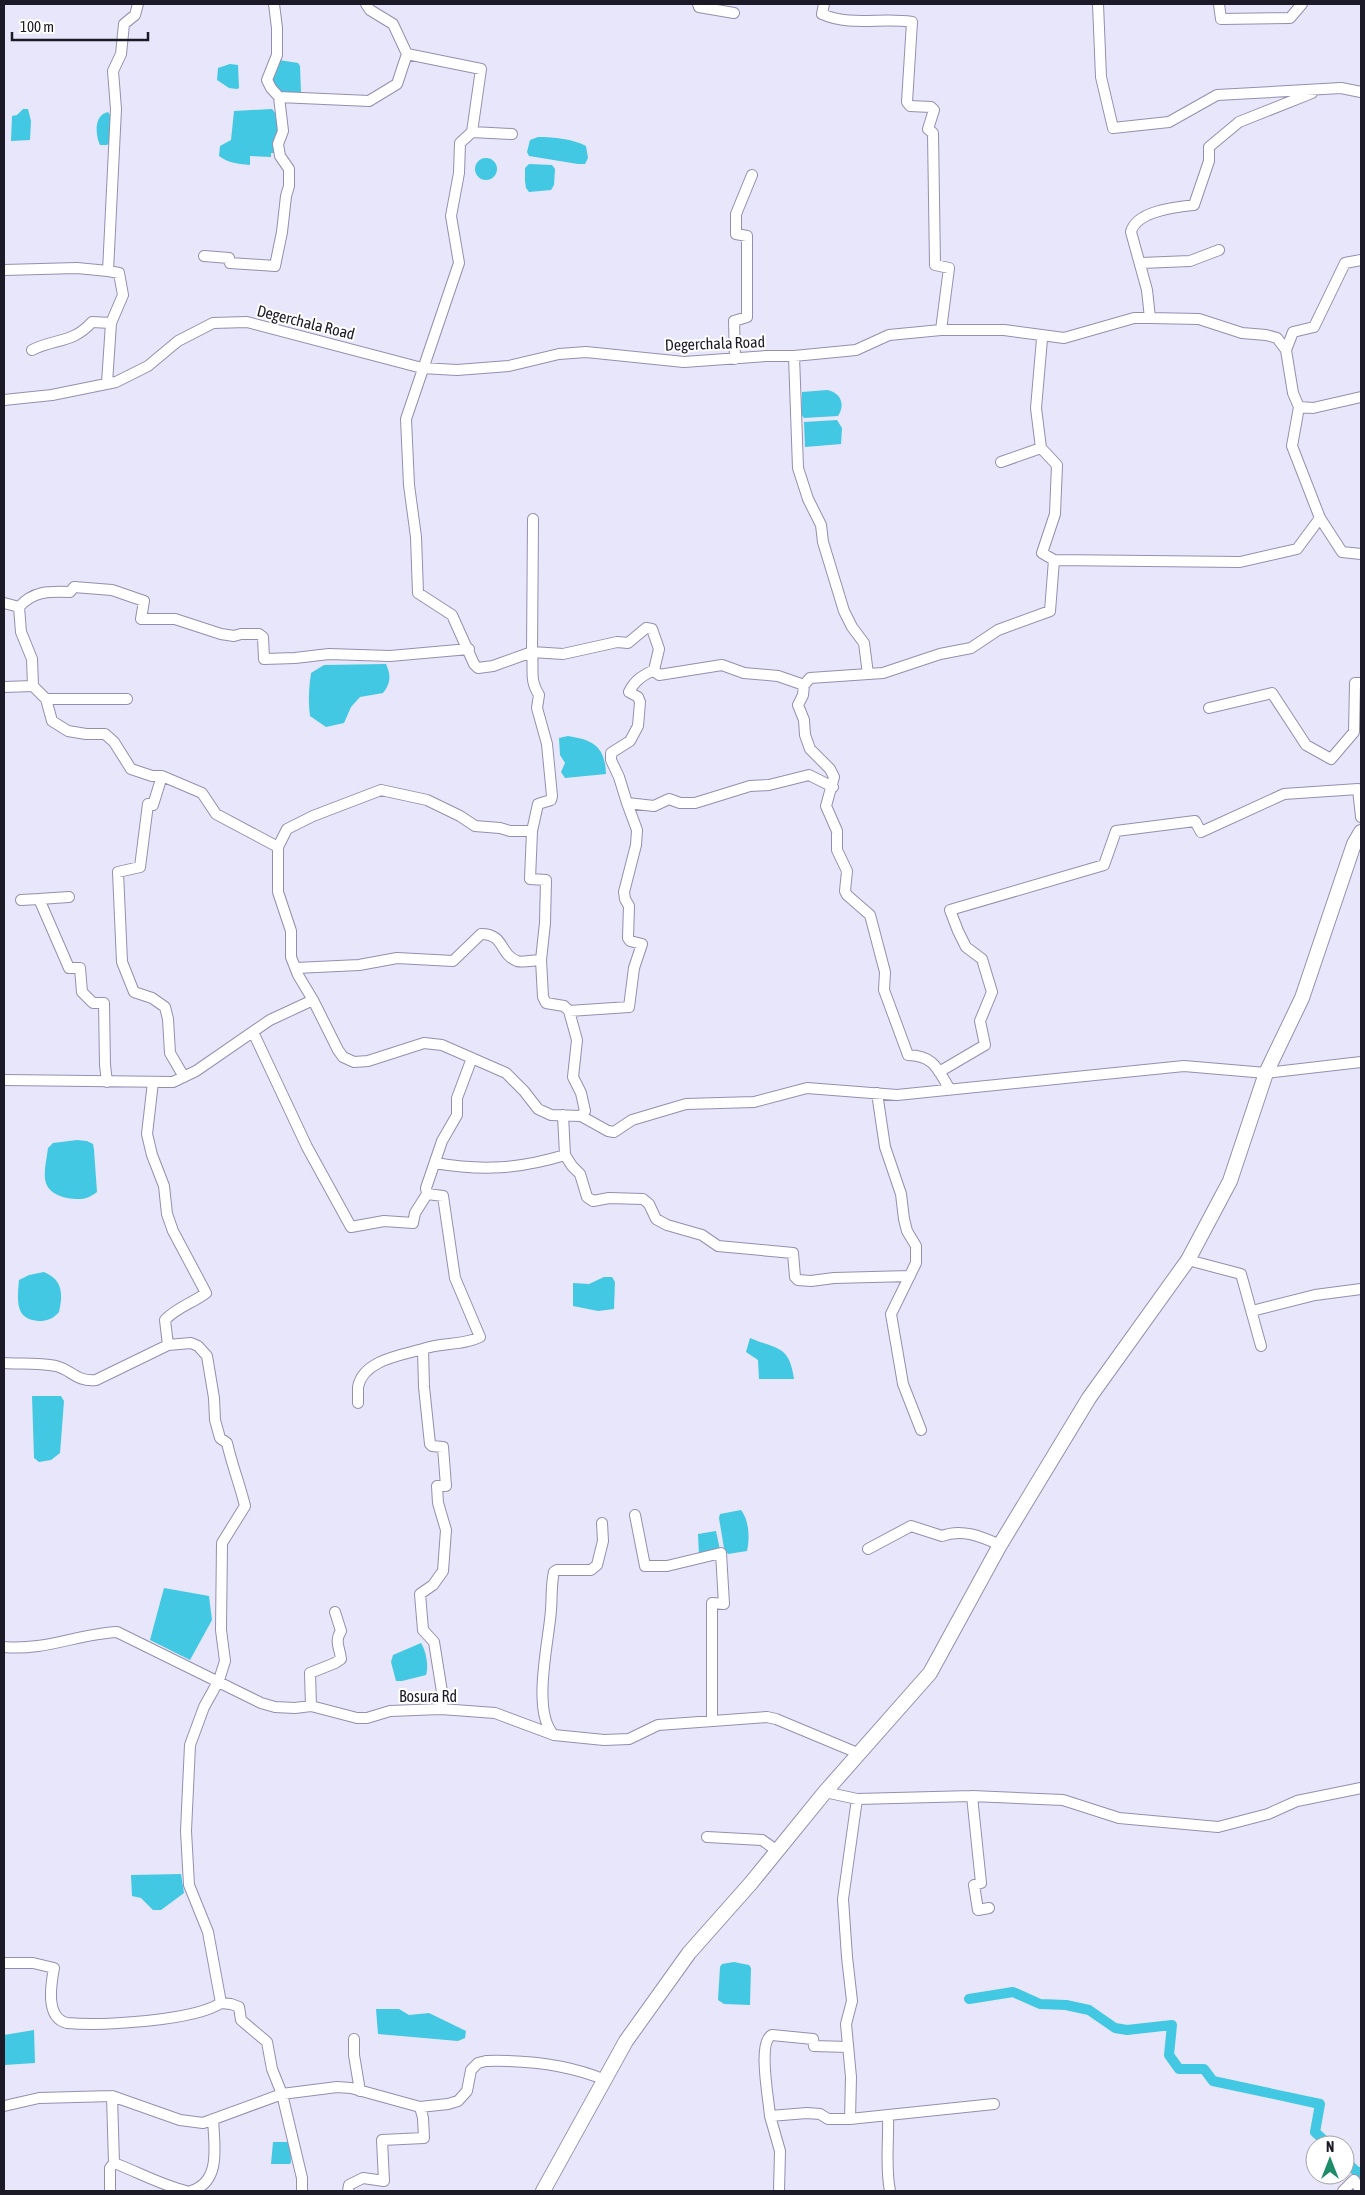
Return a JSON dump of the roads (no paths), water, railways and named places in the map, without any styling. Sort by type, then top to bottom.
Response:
[{"type":"main road","points":[[543,2191],[626,2041],[689,1953],[930,1673],[1000,1545],[1089,1398],[1188,1260],[1230,1181],[1266,1073],[1302,998],[1354,844],[1361,832]]},
{"type":"street","points":[[108,271],[116,109],[113,70],[121,54],[124,24],[135,15],[138,4]]},
{"type":"street","points":[[204,256],[228,258],[230,263],[275,266],[289,186],[289,169],[280,156],[278,144],[283,131],[279,97],[267,80],[277,55],[277,28],[274,4]]},
{"type":"street","points":[[279,97],[369,101],[397,84],[407,54],[394,24],[370,10],[366,4]]},
{"type":"street","points":[[698,4],[699,8],[710,11],[734,13]]},
{"type":"street","points":[[824,4],[822,14],[838,20],[912,22],[907,102],[910,106],[931,107],[934,110],[928,128],[933,133],[935,265],[949,268],[941,330]]},
{"type":"street","points":[[1098,4],[1101,77],[1113,128],[1170,122],[1217,95],[1341,88],[1361,92]]},
{"type":"street","points":[[1219,4],[1221,19],[1290,18],[1302,4]]},
{"type":"street","points":[[407,54],[481,69],[472,132],[460,143],[459,173],[451,216],[459,263],[406,419],[409,485],[416,538],[418,593],[452,615],[469,649],[474,664],[478,668],[494,666],[532,652],[563,654],[599,646],[628,643],[646,628],[652,629],[659,649],[654,670]]},
{"type":"street","points":[[1150,318],[1148,290],[1131,232],[1133,225],[1141,218],[1165,209],[1194,205],[1209,162],[1209,148],[1239,122],[1319,90]]},
{"type":"street","points":[[472,132],[512,134]]},
{"type":"street","points":[[735,359],[734,321],[747,317],[746,236],[736,234],[736,214],[752,175]]},
{"type":"street","points":[[1141,263],[1190,261],[1219,250]]},
{"type":"street","points":[[1361,260],[1345,263],[1314,327],[1293,332],[1286,350],[1293,392],[1299,407],[1292,446],[1320,518],[1342,552],[1361,554]]},
{"type":"street","points":[[4,270],[77,268],[119,273],[123,295],[111,324],[107,384]]},
{"type":"street","name":"Degerchala Road","points":[[4,400],[52,395],[116,382],[148,366],[178,341],[213,323],[247,322],[422,368],[456,370],[509,366],[559,354],[586,352],[684,362],[766,356],[794,356],[856,350],[889,334],[941,330],[1004,330],[1064,338],[1134,318],[1199,319],[1242,333],[1277,338],[1286,350]]},
{"type":"street","points":[[32,350],[47,342],[71,339],[82,333],[92,322],[111,324]]},
{"type":"street","points":[[1042,339],[1036,408],[1041,448],[1057,465],[1055,514],[1042,553],[1054,560],[1240,562],[1297,549],[1320,518]]},
{"type":"street","points":[[794,356],[798,468],[808,499],[821,525],[823,542],[844,611],[852,627],[864,643],[868,674]]},
{"type":"street","points":[[1299,407],[1313,408],[1361,397]]},
{"type":"street","points":[[1001,462],[1041,448]]},
{"type":"street","points":[[533,519],[532,652],[534,670],[532,683],[539,695],[537,708],[547,744],[552,796],[551,800],[538,804],[532,831],[530,879],[546,880],[545,922],[540,960],[541,985],[546,1002],[564,1006],[569,1011],[577,1040],[573,1077],[581,1093],[585,1111],[581,1116]]},
{"type":"street","points":[[949,1088],[928,1058],[908,1055],[884,990],[885,972],[870,915],[847,895],[845,891],[847,871],[837,850],[837,831],[826,806],[833,787],[834,777],[830,770],[814,755],[807,742],[804,720],[798,705],[803,695],[804,685],[810,678],[883,673],[940,654],[971,648],[998,630],[1050,611],[1054,560]]},
{"type":"street","points":[[278,847],[216,814],[202,793],[162,776],[152,776],[132,769],[114,742],[105,734],[68,731],[52,721],[46,699],[33,686],[32,659],[21,632],[19,608],[28,598],[46,592],[70,592],[74,588],[112,590],[144,601],[141,618],[175,619],[234,636],[260,634],[263,637],[264,659],[329,654],[390,656],[469,649]]},
{"type":"street","points":[[4,603],[19,608]]},
{"type":"street","points":[[654,670],[659,675],[722,665],[744,673],[778,676],[804,685]]},
{"type":"street","points":[[569,1011],[629,1007],[634,968],[642,944],[630,941],[628,938],[629,906],[624,892],[638,830],[611,760],[611,753],[630,741],[638,726],[640,702],[638,697],[629,692],[638,678],[654,670]]},
{"type":"street","points":[[1209,708],[1272,693],[1306,745],[1331,759],[1354,732],[1355,683],[1361,683]]},
{"type":"street","points":[[4,687],[33,686]]},
{"type":"street","points":[[46,699],[127,699]]},
{"type":"street","points":[[627,802],[654,806],[669,799],[695,803],[750,786],[769,785],[810,775],[833,787]]},
{"type":"street","points":[[162,776],[153,805],[148,804],[140,867],[118,872],[122,962],[134,992],[152,998],[165,1007],[168,1019],[170,1054],[184,1076]]},
{"type":"street","points":[[939,1072],[984,1045],[980,1021],[992,992],[982,959],[966,947],[950,910],[1104,865],[1116,831],[1195,821],[1201,832],[1284,794],[1358,789],[1361,816]]},
{"type":"street","points":[[532,831],[510,831],[500,828],[475,826],[460,816],[427,800],[381,790],[314,816],[287,829],[278,847],[278,892],[289,920],[292,957],[343,1057],[354,1062],[368,1061],[431,1042],[506,1073],[538,1109],[551,1114],[581,1116],[608,1131],[614,1132],[632,1120],[686,1104],[754,1102],[806,1088],[897,1094],[1184,1066],[1266,1073],[1361,1062]]},
{"type":"street","points":[[21,900],[68,897]]},
{"type":"street","points":[[39,899],[69,968],[80,968],[82,992],[93,1003],[104,1003],[107,1082]]},
{"type":"street","points":[[296,968],[359,965],[397,958],[453,961],[481,934],[491,934],[499,940],[510,956],[518,961],[540,960]]},
{"type":"street","points":[[4,1080],[173,1082],[196,1071],[270,1020],[313,1000]]},
{"type":"street","points":[[253,1032],[307,1148],[351,1227],[384,1221],[413,1223],[415,1213],[427,1194],[426,1188],[442,1141],[457,1115],[457,1098],[472,1058]]},
{"type":"street","points":[[153,1082],[147,1134],[152,1156],[164,1186],[166,1214],[206,1293],[196,1301],[174,1311],[166,1320],[168,1345]]},
{"type":"street","points":[[877,1093],[885,1147],[901,1194],[907,1231],[916,1246],[916,1263],[891,1314],[903,1384],[921,1430]]},
{"type":"street","points":[[563,1115],[565,1155],[580,1174],[588,1198],[594,1201],[609,1198],[644,1199],[649,1204],[656,1219],[667,1225],[702,1235],[718,1246],[793,1253],[795,1256],[795,1277],[798,1280],[910,1276]]},
{"type":"street","points":[[434,1163],[477,1169],[505,1168],[535,1164],[565,1155]]},
{"type":"street","points":[[358,1402],[358,1386],[365,1373],[375,1365],[433,1346],[470,1342],[480,1337],[455,1278],[443,1196],[427,1194]]},
{"type":"street","points":[[1188,1260],[1242,1274],[1261,1346]]},
{"type":"street","points":[[1252,1311],[1315,1295],[1361,1289]]},
{"type":"street","points":[[4,1363],[57,1366],[80,1379],[96,1380],[168,1345],[191,1343],[198,1346],[207,1356],[214,1398],[215,1420],[220,1438],[227,1443],[245,1506],[222,1544],[221,1630],[226,1661],[219,1680],[204,1707],[190,1745],[186,1831],[189,1885],[208,1932],[221,2003]]},
{"type":"street","points":[[423,1349],[424,1387],[430,1444],[443,1447],[446,1486],[437,1486],[438,1503],[446,1530],[444,1571],[433,1585],[420,1594],[423,1630],[427,1637],[434,1642],[443,1698],[441,1709]]},
{"type":"street","points":[[635,1515],[645,1566],[667,1566],[721,1553],[724,1604],[712,1603],[712,1721]]},
{"type":"street","points":[[554,1735],[549,1730],[546,1719],[543,1689],[554,1572],[557,1570],[590,1570],[597,1565],[603,1541],[602,1523]]},
{"type":"street","points":[[868,1549],[911,1526],[942,1536],[966,1533],[979,1535],[1000,1545]]},
{"type":"street","points":[[311,1706],[310,1673],[335,1664],[341,1659],[337,1647],[341,1631],[335,1612]]},
{"type":"street","name":"Bosura Rd","points":[[4,1647],[32,1648],[95,1633],[117,1632],[219,1680],[261,1703],[275,1707],[295,1708],[311,1706],[357,1718],[366,1718],[390,1711],[441,1709],[495,1713],[554,1735],[604,1740],[628,1739],[658,1726],[766,1717],[776,1719],[860,1754]]},
{"type":"street","points":[[826,1792],[856,1799],[972,1796],[1063,1800],[1120,1818],[1218,1827],[1268,1814],[1296,1801],[1361,1788]]},
{"type":"street","points":[[972,1796],[981,1883],[974,1885],[978,1910],[989,1908]]},
{"type":"street","points":[[850,2119],[851,2077],[846,2024],[852,2000],[846,1957],[844,1898],[856,1799]]},
{"type":"street","points":[[706,1837],[762,1840],[776,1850]]},
{"type":"street","points":[[4,1963],[33,1963],[54,1968],[51,1992],[53,2010],[62,2022],[67,2023],[114,2024],[149,2020],[211,2010],[221,2003],[239,2007],[241,2020],[266,2042],[272,2069],[282,2094],[302,2178],[302,2191]]},
{"type":"street","points":[[779,2191],[780,2151],[770,2116],[764,2051],[769,2036],[812,2039],[814,2046],[848,2047]]},
{"type":"street","points":[[354,2039],[354,2055],[360,2092]]},
{"type":"street","points":[[4,2106],[39,2098],[112,2096],[146,2109],[190,2122],[203,2122],[282,2094],[337,2087],[350,2088],[420,2107],[448,2104],[458,2101],[467,2091],[471,2070],[478,2063],[486,2061],[549,2064],[587,2072],[605,2080]]},
{"type":"street","points":[[110,2191],[110,2168],[114,2163],[112,2096]]},
{"type":"street","points":[[770,2116],[806,2113],[820,2114],[828,2119],[850,2119],[994,2104]]},
{"type":"street","points":[[348,2191],[349,2185],[363,2178],[384,2181],[382,2140],[424,2138],[423,2118],[420,2107]]},
{"type":"street","points":[[888,2116],[889,2143],[886,2173],[890,2191]]},
{"type":"street","points":[[191,2191],[199,2189],[208,2181],[212,2174],[213,2119]]},
{"type":"street","points":[[114,2163],[148,2176],[160,2184],[186,2191]]},
{"type":"street","points":[[1343,2191],[1354,2180],[1361,2191]]},
{"type":"water","points":[[279,60],[298,63],[300,66],[301,92],[296,96],[281,96],[271,79]]},
{"type":"water","points":[[230,64],[238,65],[239,88],[237,89],[229,88],[217,80],[218,68]]},
{"type":"water","points":[[23,109],[28,109],[31,121],[30,140],[11,141],[12,116],[17,115]]},
{"type":"water","points":[[272,109],[280,119],[276,153],[271,153],[271,157],[250,156],[250,165],[230,162],[219,156],[220,146],[231,140],[234,111]]},
{"type":"water","points":[[108,112],[112,118],[110,142],[107,145],[100,145],[97,136],[98,121],[103,114]]},
{"type":"water","points":[[538,137],[563,139],[586,146],[588,158],[585,164],[578,164],[529,156],[527,152],[530,140]]},
{"type":"water","points":[[486,158],[494,161],[497,169],[494,177],[486,180],[478,177],[475,169],[478,161]]},
{"type":"water","points":[[529,164],[552,165],[555,169],[554,185],[551,190],[529,192],[526,188],[525,168]]},
{"type":"water","points":[[827,390],[835,393],[840,399],[841,407],[838,416],[804,418],[801,414],[802,392]]},
{"type":"water","points":[[837,420],[842,428],[841,444],[805,447],[804,422]]},
{"type":"water","points":[[386,664],[389,679],[386,689],[383,693],[360,697],[351,707],[344,723],[326,727],[310,716],[309,694],[311,673],[324,665]]},
{"type":"water","points":[[568,736],[591,742],[596,746],[603,757],[606,774],[565,778],[561,772],[565,763],[560,755],[559,738]]},
{"type":"water","points":[[77,1140],[93,1144],[97,1192],[90,1197],[80,1199],[57,1195],[51,1191],[45,1179],[48,1148],[53,1143]]},
{"type":"water","points":[[44,1272],[55,1279],[60,1288],[59,1312],[47,1320],[33,1320],[22,1314],[20,1309],[18,1303],[19,1280],[29,1275]]},
{"type":"water","points":[[604,1277],[612,1277],[615,1282],[614,1309],[598,1311],[573,1306],[573,1283],[589,1284]]},
{"type":"water","points":[[750,1338],[781,1350],[789,1360],[794,1379],[759,1379],[758,1360],[746,1352]]},
{"type":"water","points":[[32,1396],[61,1396],[64,1401],[60,1453],[51,1460],[39,1462],[34,1458]]},
{"type":"water","points":[[741,1510],[746,1519],[748,1529],[747,1551],[728,1554],[724,1548],[720,1514]]},
{"type":"water","points":[[716,1531],[720,1550],[699,1556],[698,1534]]},
{"type":"water","points":[[164,1588],[209,1596],[212,1620],[190,1660],[150,1640]]},
{"type":"water","points":[[421,1643],[427,1659],[426,1675],[396,1681],[391,1662],[393,1655]]},
{"type":"water","points":[[181,1874],[184,1893],[161,1910],[153,1910],[141,1898],[132,1896],[131,1875]]},
{"type":"water","points":[[734,1962],[749,1965],[751,1968],[750,2005],[724,2004],[718,2000],[720,1967],[722,1964]]},
{"type":"water","points":[[376,2009],[399,2009],[409,2015],[429,2013],[466,2031],[465,2038],[458,2041],[378,2034]]},
{"type":"water","points":[[34,2030],[35,2063],[4,2065],[4,2035]]},
{"type":"water","points":[[273,2142],[290,2142],[290,2164],[271,2164]]},
{"type":"waterway","points":[[969,1999],[1013,1992],[1040,2004],[1066,2005],[1089,2010],[1115,2028],[1127,2030],[1172,2025],[1169,2055],[1179,2069],[1204,2069],[1213,2081],[1320,2104],[1315,2132],[1318,2135]]},
{"type":"waterway","points":[[1355,2170],[1361,2172]]}]
